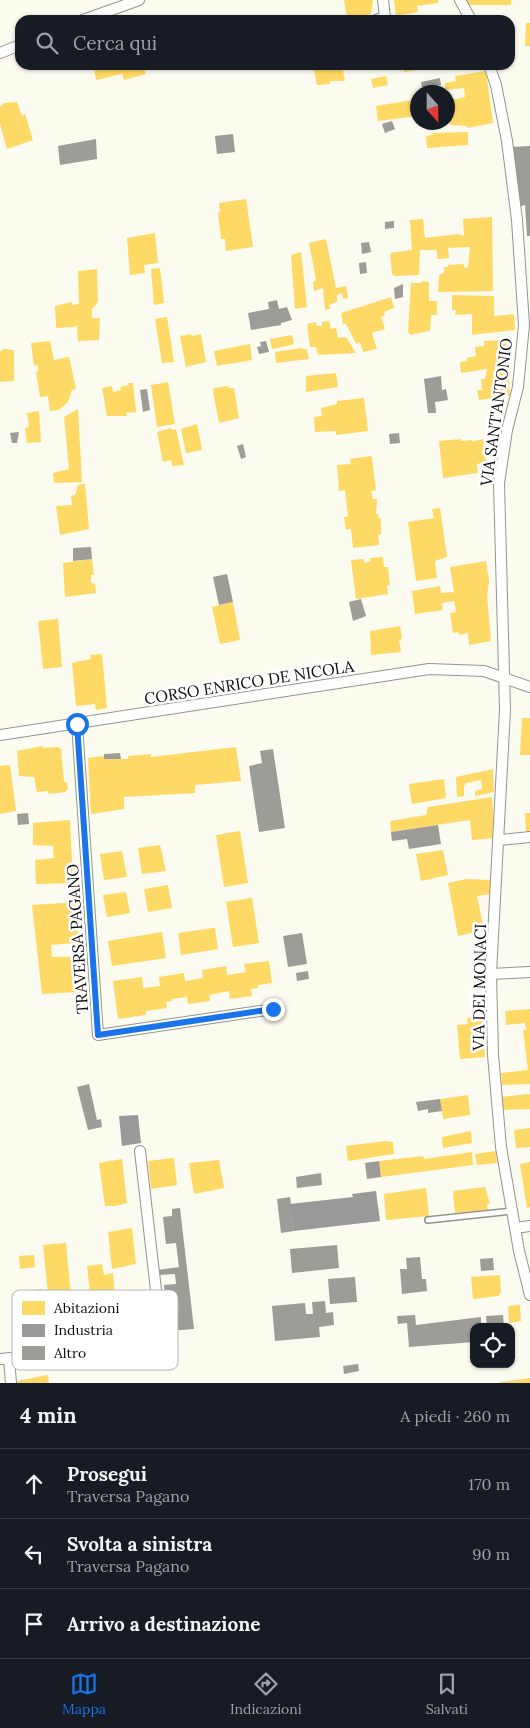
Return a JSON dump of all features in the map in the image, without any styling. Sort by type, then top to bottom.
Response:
[{"type":"street","points":[[97,15],[139,0]]},
{"type":"street","points":[[383,0],[386,15]]},
{"type":"street","points":[[460,0],[468,15]]},
{"type":"street","points":[[0,53],[15,47]]},
{"type":"street","name":"VIA SANT'ANTONIO","points":[[491,70],[496,85],[507,141],[527,325],[518,387],[507,430],[499,484],[503,676]]},
{"type":"street","name":"CORSO ENRICO DE NICOLA","points":[[0,735],[429,669],[466,669],[503,676],[530,687]]},
{"type":"street","name":"VIA DEI MONACI","points":[[503,676],[505,710],[500,840],[491,974],[494,1075],[501,1147],[514,1228],[530,1295]]},
{"type":"street","name":"TRAVERSA PAGANO","points":[[77,724],[98,1035],[273,1009]]},
{"type":"street","points":[[500,840],[530,837]]},
{"type":"street","points":[[491,974],[530,972]]},
{"type":"street","points":[[140,1151],[156,1290]]},
{"type":"street","points":[[514,1228],[530,1226]]},
{"type":"street","points":[[4,1358],[11,1383]]},
{"type":"lane","points":[[428,1220],[512,1211]]},
{"type":"building: Abitazioni","points":[[344,0],[373,0],[371,14],[346,15]]},
{"type":"building: Abitazioni","points":[[394,0],[438,0],[438,3],[417,6],[418,12],[396,15]]},
{"type":"building: Abitazioni","points":[[466,0],[511,0],[511,5],[468,5]]},
{"type":"building: Abitazioni","points":[[526,23],[530,23],[530,46],[525,46]]},
{"type":"building: Abitazioni","points":[[94,70],[145,70],[146,74],[124,80],[122,74],[96,80]]},
{"type":"building: Abitazioni","points":[[314,70],[343,70],[345,81],[330,81],[330,84],[317,85]]},
{"type":"building: Abitazioni","points":[[486,71],[493,123],[467,128],[467,126],[455,125],[455,99],[465,97],[464,88],[455,89],[455,85],[445,85],[445,83],[456,81],[455,76]]},
{"type":"building: Abitazioni","points":[[386,76],[388,85],[373,88],[371,79]]},
{"type":"building: Abitazioni","points":[[410,100],[410,117],[378,121],[376,106]]},
{"type":"building: Abitazioni","points":[[17,102],[22,116],[25,114],[33,140],[7,149],[0,124],[0,107],[4,103]]},
{"type":"building: Abitazioni","points":[[468,132],[468,145],[427,148],[426,136],[433,133]]},
{"type":"building: Abitazioni","points":[[246,199],[253,247],[226,251],[225,239],[221,239],[218,213],[220,212],[219,203]]},
{"type":"building: Abitazioni","points":[[492,217],[493,291],[438,292],[439,275],[444,273],[444,267],[464,264],[464,268],[468,267],[470,247],[448,248],[449,258],[437,259],[437,250],[420,250],[419,275],[395,276],[392,274],[390,253],[412,250],[410,220],[423,219],[425,238],[458,234],[464,236],[463,219]]},
{"type":"building: Abitazioni","points":[[155,233],[158,263],[144,265],[145,273],[130,275],[127,238]]},
{"type":"building: Abitazioni","points":[[326,239],[336,288],[346,286],[348,298],[343,299],[342,293],[337,295],[337,302],[329,305],[330,309],[325,310],[323,288],[314,291],[313,282],[316,280],[309,243]]},
{"type":"building: Abitazioni","points":[[301,252],[307,307],[295,309],[291,255]]},
{"type":"building: Abitazioni","points":[[160,268],[164,303],[154,305],[151,269]]},
{"type":"building: Abitazioni","points":[[97,269],[98,302],[92,309],[92,318],[100,318],[99,340],[78,341],[77,325],[74,327],[56,328],[55,306],[72,302],[72,305],[79,304],[78,271]]},
{"type":"building: Abitazioni","points":[[422,281],[429,282],[429,301],[437,301],[437,315],[431,315],[430,331],[410,335],[408,332],[411,283],[421,283]]},
{"type":"building: Abitazioni","points":[[452,295],[494,296],[494,316],[514,314],[515,330],[472,335],[472,314],[455,315],[456,310],[452,310]]},
{"type":"building: Abitazioni","points":[[391,297],[394,308],[384,312],[385,316],[381,317],[385,329],[372,333],[377,349],[363,352],[360,342],[356,344],[346,324],[343,324],[341,313]]},
{"type":"building: Abitazioni","points":[[167,317],[174,362],[162,363],[155,319]]},
{"type":"building: Abitazioni","points":[[329,321],[331,329],[336,328],[338,338],[346,337],[356,353],[318,355],[316,347],[310,347],[307,324],[316,322],[317,326],[322,326],[322,322]]},
{"type":"building: Abitazioni","points":[[191,334],[192,336],[201,334],[206,362],[186,367],[180,336]]},
{"type":"building: Abitazioni","points":[[292,335],[294,342],[292,345],[272,349],[270,339]]},
{"type":"building: Abitazioni","points":[[506,340],[510,395],[479,400],[477,390],[482,390],[481,379],[485,379],[487,369],[461,373],[460,362],[467,361],[467,358],[476,356],[475,347],[484,346],[484,341]]},
{"type":"building: Abitazioni","points":[[50,341],[54,360],[69,357],[76,389],[72,390],[68,402],[59,410],[50,411],[48,396],[40,397],[36,372],[38,371],[38,365],[34,366],[31,343]]},
{"type":"building: Abitazioni","points":[[250,344],[252,360],[217,366],[214,351]]},
{"type":"building: Abitazioni","points":[[301,348],[307,350],[309,359],[276,363],[275,352]]},
{"type":"building: Abitazioni","points":[[3,349],[14,350],[13,381],[0,382],[0,352]]},
{"type":"building: Abitazioni","points":[[336,373],[338,387],[306,392],[306,376]]},
{"type":"building: Abitazioni","points":[[168,382],[175,424],[157,427],[151,385]]},
{"type":"building: Abitazioni","points":[[128,383],[133,383],[136,412],[126,413],[127,416],[107,416],[102,388],[112,386],[113,392],[121,390],[120,387],[129,385]]},
{"type":"building: Abitazioni","points":[[228,386],[229,388],[234,388],[239,418],[219,423],[213,392],[214,388]]},
{"type":"building: Abitazioni","points":[[364,398],[368,431],[336,435],[336,431],[315,432],[314,417],[322,416],[321,408],[337,404],[337,401]]},
{"type":"building: Abitazioni","points":[[78,409],[82,482],[54,483],[53,473],[69,469],[64,417]]},
{"type":"building: Abitazioni","points":[[39,411],[41,442],[27,443],[25,428],[29,427],[27,413]]},
{"type":"building: Abitazioni","points":[[197,424],[202,450],[186,453],[181,429]]},
{"type":"building: Abitazioni","points":[[171,428],[172,430],[176,429],[184,465],[172,466],[171,460],[163,462],[157,432]]},
{"type":"building: Abitazioni","points":[[461,439],[461,441],[472,440],[472,442],[483,439],[486,462],[477,464],[478,473],[443,478],[439,441]]},
{"type":"building: Abitazioni","points":[[372,457],[376,490],[371,491],[373,499],[377,499],[376,514],[378,514],[379,519],[381,518],[381,534],[378,535],[379,545],[353,548],[351,529],[346,530],[344,517],[348,517],[345,490],[339,491],[337,465],[351,464],[350,459]]},
{"type":"building: Abitazioni","points":[[85,484],[89,529],[60,535],[56,506],[72,505],[71,496],[75,495],[78,485]]},
{"type":"building: Abitazioni","points":[[440,508],[447,557],[435,561],[437,578],[416,581],[408,522],[434,518],[432,509]]},
{"type":"building: Abitazioni","points":[[383,557],[384,567],[388,567],[390,585],[387,586],[388,594],[356,599],[351,560],[364,559],[364,563],[371,561],[370,558]]},
{"type":"building: Abitazioni","points":[[92,559],[94,575],[91,575],[91,583],[95,584],[96,593],[65,597],[63,563]]},
{"type":"building: Abitazioni","points":[[486,561],[489,581],[487,596],[491,641],[469,645],[468,633],[459,635],[459,632],[453,633],[450,613],[456,612],[454,601],[442,603],[443,610],[415,614],[412,591],[440,586],[441,593],[454,592],[450,567]]},
{"type":"building: Abitazioni","points":[[233,602],[240,640],[220,644],[212,607]]},
{"type":"building: Abitazioni","points":[[58,619],[62,667],[43,669],[38,621]]},
{"type":"building: Abitazioni","points":[[400,626],[402,639],[399,640],[401,652],[371,655],[370,631]]},
{"type":"building: Abitazioni","points":[[102,654],[107,708],[96,710],[95,704],[76,706],[72,663],[91,659],[90,655]]},
{"type":"building: Abitazioni","points":[[522,718],[530,718],[530,755],[520,755]]},
{"type":"building: Abitazioni","points":[[43,746],[43,748],[58,747],[61,749],[64,782],[67,782],[68,789],[65,792],[48,794],[49,791],[37,792],[34,777],[19,776],[17,751]]},
{"type":"building: Abitazioni","points":[[236,747],[241,781],[195,785],[195,793],[124,797],[124,809],[91,814],[88,758],[104,756],[104,759],[128,759],[128,756],[151,754],[151,757]]},
{"type":"building: Abitazioni","points":[[10,765],[16,811],[0,814],[0,766]]},
{"type":"building: Abitazioni","points":[[493,769],[494,792],[475,796],[475,791],[482,789],[481,780],[466,783],[464,786],[464,796],[457,797],[456,777]]},
{"type":"building: Abitazioni","points":[[444,779],[446,798],[412,804],[409,784]]},
{"type":"building: Abitazioni","points":[[492,797],[495,838],[472,840],[470,820],[391,832],[390,821],[426,815],[428,807]]},
{"type":"building: Abitazioni","points":[[525,813],[530,813],[530,832],[526,832]]},
{"type":"building: Abitazioni","points":[[70,820],[73,883],[36,884],[35,860],[54,858],[53,846],[33,845],[33,823]]},
{"type":"building: Abitazioni","points":[[240,831],[248,883],[224,887],[216,835]]},
{"type":"building: Abitazioni","points":[[160,845],[166,871],[142,874],[138,848]]},
{"type":"building: Abitazioni","points":[[443,850],[448,875],[421,881],[416,854]]},
{"type":"building: Abitazioni","points":[[122,851],[127,877],[104,880],[100,854]]},
{"type":"building: Abitazioni","points":[[466,879],[491,880],[491,894],[477,896],[484,930],[458,936],[448,883]]},
{"type":"building: Abitazioni","points":[[168,885],[172,908],[148,912],[144,889]]},
{"type":"building: Abitazioni","points":[[126,892],[130,913],[107,917],[103,895]]},
{"type":"building: Abitazioni","points":[[252,898],[259,943],[233,947],[226,902]]},
{"type":"building: Abitazioni","points":[[77,902],[78,939],[75,943],[51,945],[52,957],[75,957],[77,992],[42,994],[32,905]]},
{"type":"building: Abitazioni","points":[[215,928],[218,949],[181,955],[178,933]]},
{"type":"building: Abitazioni","points":[[162,932],[166,958],[112,966],[108,941]]},
{"type":"building: Abitazioni","points":[[269,961],[272,983],[258,985],[258,988],[251,989],[252,996],[230,999],[229,991],[209,995],[210,1001],[188,1004],[187,997],[172,999],[172,1001],[166,1002],[167,1008],[146,1011],[146,1015],[118,1019],[113,981],[142,977],[143,988],[160,986],[159,977],[184,973],[185,981],[203,978],[202,970],[226,966],[227,975],[246,972],[244,964]]},
{"type":"building: Abitazioni","points":[[530,1009],[530,1084],[502,1085],[501,1073],[528,1070],[523,1030],[526,1030],[525,1023],[506,1025],[505,1011]]},
{"type":"building: Abitazioni","points":[[482,1016],[485,1057],[460,1059],[457,1025],[468,1024],[467,1018]]},
{"type":"building: Abitazioni","points":[[530,1094],[530,1109],[501,1110],[500,1097]]},
{"type":"building: Abitazioni","points":[[468,1095],[470,1115],[443,1119],[440,1099]]},
{"type":"building: Abitazioni","points":[[530,1128],[530,1147],[516,1148],[514,1130]]},
{"type":"building: Abitazioni","points":[[471,1131],[472,1143],[443,1148],[442,1137]]},
{"type":"building: Abitazioni","points":[[385,1141],[393,1142],[394,1154],[348,1161],[346,1146]]},
{"type":"building: Abitazioni","points":[[496,1151],[497,1163],[477,1165],[475,1154]]},
{"type":"building: Abitazioni","points":[[472,1152],[473,1165],[381,1177],[379,1161],[423,1156],[424,1159]]},
{"type":"building: Abitazioni","points":[[174,1158],[177,1185],[151,1189],[148,1161]]},
{"type":"building: Abitazioni","points":[[122,1159],[127,1203],[105,1206],[99,1163]]},
{"type":"building: Abitazioni","points":[[219,1160],[224,1188],[194,1194],[189,1163]]},
{"type":"building: Abitazioni","points":[[530,1162],[530,1207],[527,1208],[520,1164]]},
{"type":"building: Abitazioni","points":[[485,1187],[490,1204],[487,1204],[488,1210],[455,1213],[453,1191]]},
{"type":"building: Abitazioni","points":[[426,1188],[429,1216],[386,1220],[384,1194]]},
{"type":"building: Abitazioni","points":[[132,1228],[136,1264],[112,1269],[108,1232]]},
{"type":"building: Abitazioni","points":[[66,1243],[70,1290],[48,1290],[43,1245]]},
{"type":"building: Abitazioni","points":[[34,1255],[35,1267],[20,1269],[19,1256]]},
{"type":"building: Abitazioni","points":[[102,1264],[104,1275],[113,1273],[114,1290],[90,1290],[87,1266]]},
{"type":"building: Abitazioni","points":[[500,1275],[501,1291],[499,1296],[473,1299],[471,1277]]},
{"type":"building: Abitazioni","points":[[520,1305],[521,1321],[509,1323],[508,1306]]},
{"type":"building: Abitazioni","points":[[48,1375],[49,1383],[17,1383],[17,1381]]},
{"type":"building: Abitazioni","points":[[530,1378],[530,1383],[500,1383],[500,1382]]},
{"type":"building: Industria","points":[[138,1115],[141,1143],[122,1146],[119,1116]]},
{"type":"building: Industria","points":[[376,1191],[380,1221],[294,1231],[290,1204],[353,1197],[352,1194]]},
{"type":"building: Altro","points":[[440,78],[441,85],[422,85],[421,82]]},
{"type":"building: Altro","points":[[392,121],[395,129],[385,133],[382,124]]},
{"type":"building: Altro","points":[[233,134],[235,152],[217,154],[215,136]]},
{"type":"building: Altro","points":[[96,139],[97,159],[60,165],[58,146]]},
{"type":"building: Altro","points":[[530,146],[530,236],[527,236],[525,205],[521,206],[511,147]]},
{"type":"building: Altro","points":[[394,221],[394,228],[385,229],[385,222]]},
{"type":"building: Altro","points":[[369,242],[371,252],[362,254],[361,243]]},
{"type":"building: Altro","points":[[366,262],[367,273],[360,274],[359,263]]},
{"type":"building: Altro","points":[[403,284],[403,297],[395,299],[394,288]]},
{"type":"building: Altro","points":[[277,300],[279,309],[287,307],[292,320],[281,323],[281,325],[251,330],[248,313],[269,309],[268,302]]},
{"type":"building: Altro","points":[[266,341],[269,352],[259,354],[257,347],[261,346],[260,342]]},
{"type":"building: Altro","points":[[441,376],[442,390],[446,389],[448,400],[435,402],[436,413],[428,413],[424,379]]},
{"type":"building: Altro","points":[[147,389],[150,410],[143,412],[140,390]]},
{"type":"building: Altro","points":[[19,432],[17,443],[12,443],[10,433]]},
{"type":"building: Altro","points":[[399,433],[400,443],[390,444],[389,434]]},
{"type":"building: Altro","points":[[243,444],[246,457],[241,459],[237,446]]},
{"type":"building: Altro","points":[[91,547],[92,559],[73,561],[73,548]]},
{"type":"building: Altro","points":[[227,574],[233,602],[219,605],[213,577]]},
{"type":"building: Altro","points":[[361,599],[366,616],[353,621],[349,602]]},
{"type":"building: Altro","points":[[273,749],[285,828],[259,832],[249,766],[262,763],[260,751]]},
{"type":"building: Altro","points":[[120,753],[121,759],[104,759],[104,754]]},
{"type":"building: Altro","points":[[28,813],[29,824],[18,825],[17,814]]},
{"type":"building: Altro","points":[[438,825],[441,844],[409,849],[407,839],[392,841],[391,832]]},
{"type":"building: Altro","points":[[302,933],[307,964],[288,967],[283,936]]},
{"type":"building: Altro","points":[[308,971],[309,979],[297,981],[296,973]]},
{"type":"building: Altro","points":[[89,1084],[97,1120],[101,1119],[102,1127],[88,1130],[77,1087]]},
{"type":"building: Altro","points":[[440,1099],[442,1111],[428,1113],[428,1109],[418,1111],[416,1102]]},
{"type":"building: Altro","points":[[379,1161],[381,1177],[367,1179],[365,1163]]},
{"type":"building: Altro","points":[[321,1173],[322,1185],[297,1188],[296,1177]]},
{"type":"building: Altro","points":[[290,1197],[294,1231],[281,1233],[277,1199]]},
{"type":"building: Altro","points":[[180,1208],[194,1329],[178,1330],[178,1290],[165,1290],[164,1285],[176,1284],[175,1274],[158,1275],[157,1270],[179,1267],[176,1243],[166,1244],[163,1217],[172,1216],[172,1209]]},
{"type":"building: Altro","points":[[337,1245],[339,1268],[292,1273],[290,1249]]},
{"type":"building: Altro","points":[[420,1257],[422,1279],[426,1279],[427,1291],[402,1294],[400,1269],[407,1269],[406,1258]]},
{"type":"building: Altro","points":[[493,1258],[494,1270],[481,1271],[480,1259]]},
{"type":"building: Altro","points":[[355,1277],[357,1302],[330,1304],[328,1279]]},
{"type":"building: Altro","points":[[325,1301],[326,1313],[333,1312],[334,1325],[319,1327],[320,1337],[275,1341],[272,1306],[305,1303],[306,1314],[313,1314],[312,1302]]},
{"type":"building: Altro","points":[[415,1315],[416,1325],[481,1317],[481,1323],[470,1323],[470,1342],[409,1347],[407,1323],[398,1324],[397,1316]]},
{"type":"building: Altro","points":[[503,1315],[504,1323],[487,1323],[486,1316]]},
{"type":"building: Altro","points":[[358,1364],[359,1371],[344,1374],[343,1366]]},
{"type":"route","points":[[77,724],[98,1035],[273,1009]]}]
